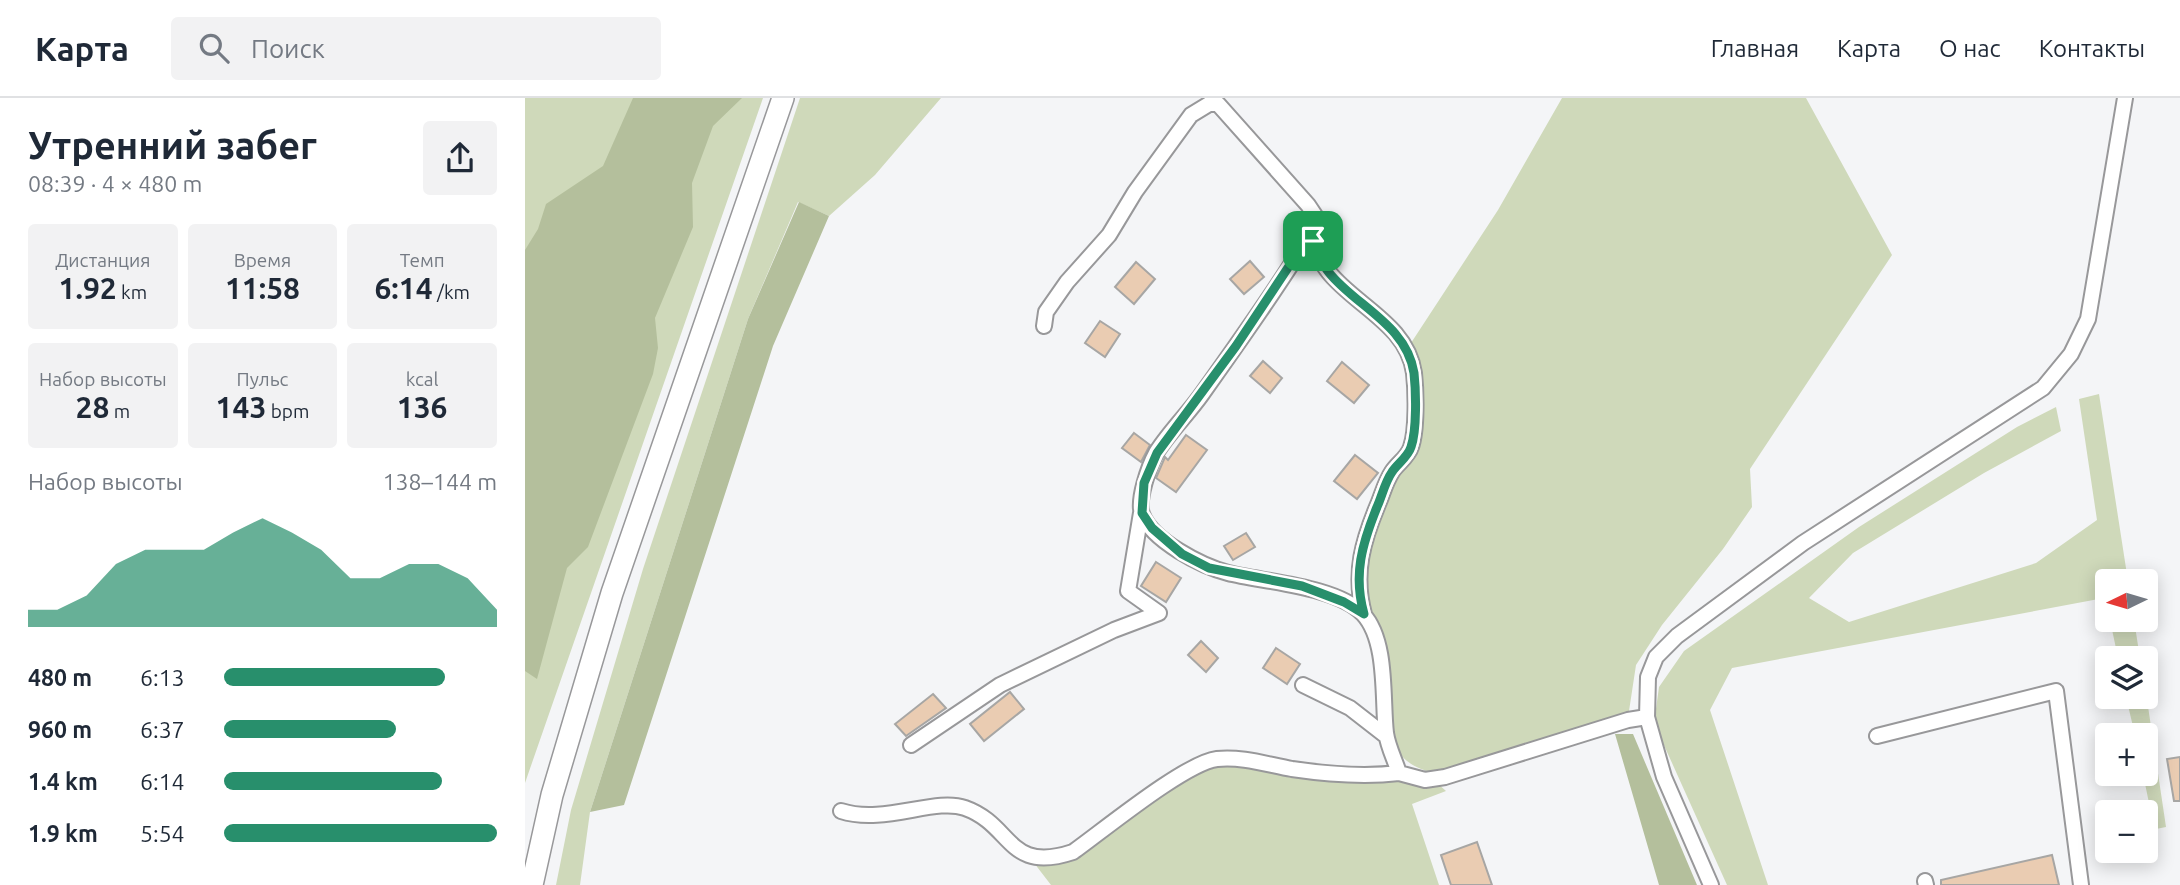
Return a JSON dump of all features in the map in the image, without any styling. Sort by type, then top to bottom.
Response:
[{"type":"highway","points":[[532,885],[555,783],[612,593],[783,98]]},
{"type":"street","points":[[1711,885],[1664,777],[1647,718],[1648,677],[1657,657],[1677,636],[1803,543],[2043,388],[2071,354],[2088,319],[2125,98]]},
{"type":"street","points":[[1044,326],[1046,312],[1067,282],[1109,235],[1135,192],[1191,115],[1209,104],[1217,104],[1308,205],[1316,217],[1313,230],[1320,262],[1351,294],[1388,323],[1406,349],[1413,370],[1415,396],[1411,447],[1391,473],[1362,546],[1358,592],[1364,614],[1375,637],[1382,667],[1386,736],[1399,773]]},
{"type":"street","points":[[911,744],[1000,685],[1114,630],[1159,613],[1128,592],[1142,513],[1144,483],[1157,453],[1236,346],[1313,230]]},
{"type":"street","points":[[1142,513],[1152,528],[1182,554],[1209,568],[1302,586],[1344,602],[1364,614]]},
{"type":"street","points":[[1303,685],[1350,708],[1386,736]]},
{"type":"street","points":[[1877,736],[2056,691],[2081,885]]},
{"type":"street","points":[[841,811],[873,817],[933,808],[965,807],[981,817],[1028,857],[1057,857],[1073,852],[1173,780],[1201,764],[1217,759],[1308,770],[1384,775],[1399,773],[1425,779],[1445,777],[1628,720],[1647,718]]},
{"type":"green space","points":[[525,98],[763,98],[525,783]]},
{"type":"green space","points":[[633,98],[742,98],[713,126],[692,183],[693,227],[655,318],[658,348],[653,374],[588,547],[567,568],[537,679],[525,671],[525,250],[538,229],[546,204],[603,166]]},
{"type":"green space","points":[[800,98],[941,98],[875,175],[829,216],[798,202],[748,319],[590,812],[580,885],[556,885],[571,810],[643,569]]},
{"type":"green space","points":[[1562,98],[1806,98],[1892,255],[1750,469],[1752,507],[1723,549],[1662,625],[1636,665],[1629,711],[1435,774],[1406,761],[1395,745],[1384,654],[1361,591],[1369,533],[1395,476],[1411,457],[1423,401],[1411,343],[1498,210]]},
{"type":"green space","points":[[799,202],[829,216],[773,346],[624,805],[590,812],[748,319]]},
{"type":"green space","points":[[2099,394],[2126,569],[2095,569],[2095,600],[1732,668],[1710,710],[1768,885],[1727,885],[1654,723],[1659,687],[1684,651],[1859,527],[2017,427],[2056,407],[2061,431],[1984,473],[1853,553],[1809,598],[1849,622],[2036,563],[2097,520],[2079,399]]},
{"type":"green space","points":[[2113,632],[2136,632],[2138,646],[2115,646]]},
{"type":"green space","points":[[2129,709],[2148,709],[2150,723],[2132,723]]},
{"type":"green space","points":[[1615,734],[1633,734],[1697,885],[1659,885]]},
{"type":"green space","points":[[1207,763],[1437,783],[1446,791],[1412,804],[1439,885],[1051,885],[1031,859],[1060,860]]},
{"type":"green space","points":[[2158,773],[2166,827],[2158,829],[2158,800],[2148,800],[2145,786],[2158,786]]},
{"type":"building","points":[[1250,261],[1264,277],[1244,294],[1230,279]]},
{"type":"building","points":[[1136,262],[1155,279],[1134,304],[1115,287]]},
{"type":"building","points":[[1100,321],[1120,334],[1105,357],[1085,343]]},
{"type":"building","points":[[1263,361],[1282,378],[1270,393],[1250,376]]},
{"type":"building","points":[[1342,362],[1369,385],[1354,403],[1327,381]]},
{"type":"building","points":[[1134,433],[1150,445],[1141,462],[1122,448]]},
{"type":"building","points":[[1186,435],[1207,450],[1176,492],[1156,478],[1165,457],[1168,460]]},
{"type":"building","points":[[1355,455],[1378,473],[1357,499],[1334,481]]},
{"type":"building","points":[[1246,533],[1255,547],[1233,560],[1224,546]]},
{"type":"building","points":[[1156,562],[1181,578],[1166,602],[1141,586]]},
{"type":"building","points":[[1201,641],[1218,658],[1206,672],[1188,655]]},
{"type":"building","points":[[1276,648],[1300,664],[1287,684],[1263,668]]},
{"type":"building","points":[[1010,692],[1024,709],[984,741],[970,724]]},
{"type":"building","points":[[933,694],[946,708],[906,736],[895,724]]},
{"type":"building","points":[[2180,757],[2180,801],[2174,801],[2167,759]]},
{"type":"building","points":[[1477,842],[1492,885],[1451,885],[1441,855]]},
{"type":"building","points":[[2052,855],[2059,885],[1941,885],[1941,880]]},
{"type":"route","points":[[1313,230],[1313,241],[1320,262],[1334,278],[1388,323],[1398,335],[1413,370],[1415,396],[1411,447],[1391,473],[1362,546],[1357,575],[1364,614],[1344,602],[1302,586],[1209,568],[1182,554],[1152,528],[1142,513],[1144,483],[1157,453],[1268,301],[1313,230]]}]
